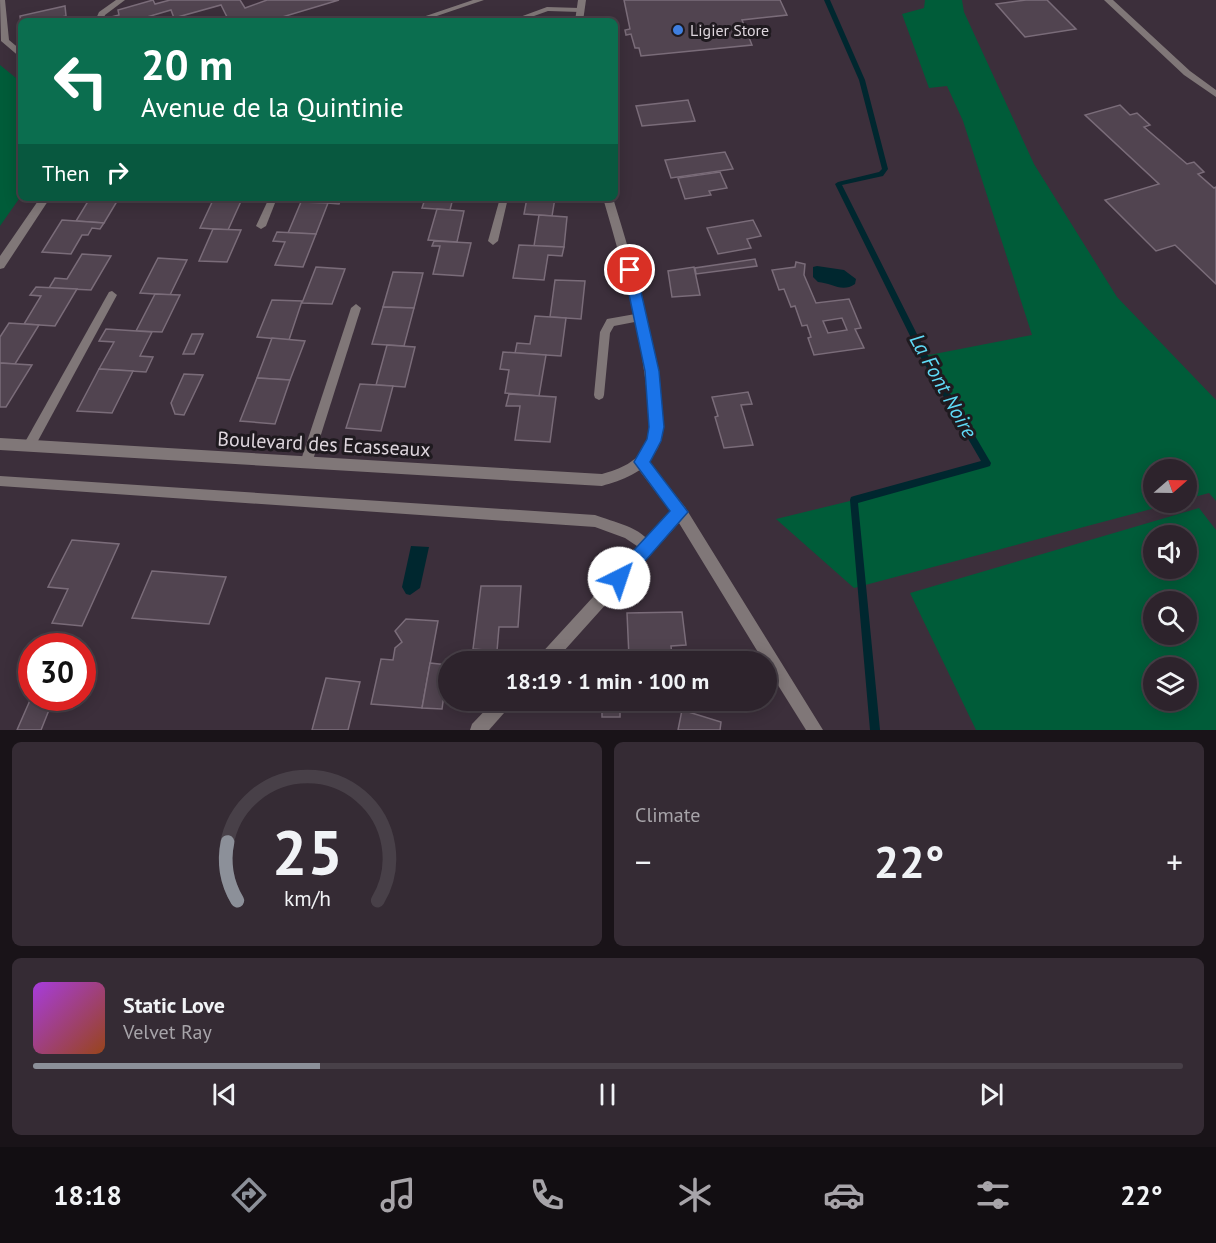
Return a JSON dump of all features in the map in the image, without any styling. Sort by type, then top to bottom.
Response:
[{"type":"street","points":[[1,0],[5,41],[18,52]]},
{"type":"street","points":[[579,18],[582,0]]},
{"type":"street","points":[[1108,0],[1187,74],[1216,94]]},
{"type":"street","points":[[0,265],[43,201]]},
{"type":"street","points":[[609,201],[636,291],[652,371],[656,427],[654,441],[641,462],[680,512],[815,730]]},
{"type":"street","name":"Boulevard des Ecasseaux","points":[[0,444],[602,480],[622,475],[641,462]]},
{"type":"street","points":[[553,651],[646,546],[680,512]]},
{"type":"street","points":[[478,730],[496,711]]},
{"type":"lane","points":[[100,18],[102,14],[121,0]]},
{"type":"lane","points":[[424,18],[480,0]]},
{"type":"lane","points":[[540,0],[547,9]]},
{"type":"lane","points":[[522,18],[547,9],[580,10]]},
{"type":"lane","points":[[261,226],[272,201]]},
{"type":"lane","points":[[494,241],[503,201]]},
{"type":"lane","points":[[29,446],[112,296]]},
{"type":"lane","points":[[306,463],[356,308]]},
{"type":"lane","points":[[599,395],[605,332],[611,322],[641,317]]},
{"type":"lane","points":[[0,481],[595,521],[629,533],[646,546]]},
{"type":"green space","points":[[925,0],[962,0],[964,12],[1034,164],[1117,297],[1216,400],[1216,501],[1209,493],[1197,496],[1197,459],[1143,459],[1143,511],[854,588],[776,519],[986,464],[924,356],[1032,335],[963,121],[947,86],[929,88],[902,14],[924,8]]},
{"type":"green space","points":[[0,65],[18,80],[18,200],[0,226]]},
{"type":"green space","points":[[1199,508],[1216,530],[1216,730],[976,730],[910,593],[1182,513],[1197,513]]},
{"type":"water","points":[[813,267],[844,270],[856,279],[855,284],[841,288],[818,282],[813,277]]},
{"type":"water","points":[[411,546],[429,547],[420,588],[410,595],[406,594],[402,587]]},
{"type":"building","points":[[153,0],[155,4],[170,0],[240,0],[245,8],[267,0],[339,0],[279,18],[228,18],[221,5],[174,18],[171,10],[147,18],[111,18],[119,15],[118,10]]},
{"type":"building","points":[[624,0],[780,0],[787,15],[742,20],[752,45],[641,56],[639,48],[635,48],[631,34],[626,35],[625,30],[630,29]]},
{"type":"building","points":[[1047,0],[1076,29],[1025,37],[996,4]]},
{"type":"building","points":[[65,6],[66,16],[57,18],[20,18],[20,16]]},
{"type":"building","points":[[688,100],[695,121],[642,126],[636,106]]},
{"type":"building","points":[[1120,105],[1130,115],[1137,113],[1150,125],[1144,127],[1187,164],[1194,162],[1204,172],[1198,174],[1214,188],[1216,187],[1216,284],[1175,245],[1156,251],[1105,200],[1159,184],[1085,115]]},
{"type":"building","points":[[725,152],[733,169],[671,178],[665,160]]},
{"type":"building","points":[[720,172],[727,188],[709,191],[711,195],[685,199],[678,178]]},
{"type":"building","points":[[88,201],[117,201],[104,223],[76,221]]},
{"type":"building","points":[[213,201],[241,201],[228,230],[200,228]]},
{"type":"building","points":[[316,201],[340,201],[339,204]]},
{"type":"building","points":[[424,201],[452,201],[450,210],[422,208]]},
{"type":"building","points":[[526,201],[554,201],[552,216],[524,214]]},
{"type":"building","points":[[301,202],[328,203],[316,234],[288,233]]},
{"type":"building","points":[[437,209],[464,211],[457,242],[428,240]]},
{"type":"building","points":[[539,215],[567,217],[564,247],[534,246]]},
{"type":"building","points":[[62,220],[104,223],[100,229],[92,228],[88,235],[82,235],[71,254],[42,252]]},
{"type":"building","points":[[753,220],[761,236],[747,239],[751,248],[718,254],[707,228]]},
{"type":"building","points":[[213,229],[241,230],[227,262],[199,261]]},
{"type":"building","points":[[277,232],[316,234],[303,267],[275,265],[285,242],[273,241]]},
{"type":"building","points":[[434,241],[471,243],[463,276],[433,274],[440,246],[432,246]]},
{"type":"building","points":[[519,245],[564,247],[562,256],[548,255],[544,280],[513,278]]},
{"type":"building","points":[[82,254],[111,256],[91,290],[49,288],[55,278],[67,279]]},
{"type":"building","points":[[158,258],[187,260],[170,295],[140,293]]},
{"type":"building","points":[[755,259],[757,266],[696,274],[695,268]]},
{"type":"building","points":[[796,262],[805,264],[804,275],[816,303],[849,299],[861,328],[855,329],[864,348],[814,355],[808,338],[811,337],[807,325],[802,326],[795,306],[791,307],[784,289],[779,290],[772,270],[795,267]],"holes":[[[842,318],[847,330],[828,333],[823,321]]]},
{"type":"building","points":[[316,267],[345,269],[332,304],[302,303]]},
{"type":"building","points":[[694,267],[700,295],[672,297],[668,271]]},
{"type":"building","points":[[393,272],[423,273],[414,308],[383,307]]},
{"type":"building","points":[[555,280],[585,281],[581,319],[550,317]]},
{"type":"building","points":[[36,287],[77,289],[55,326],[24,324],[41,296],[30,295]]},
{"type":"building","points":[[155,294],[180,295],[162,332],[136,331]]},
{"type":"building","points":[[272,300],[302,301],[289,340],[257,337]]},
{"type":"building","points":[[383,307],[414,308],[404,346],[372,344]]},
{"type":"building","points":[[535,316],[566,318],[561,356],[515,353],[517,343],[530,344]]},
{"type":"building","points":[[9,323],[39,325],[15,364],[0,363],[0,337]]},
{"type":"building","points":[[106,329],[152,332],[140,356],[153,357],[146,372],[99,369],[114,342],[99,341]]},
{"type":"building","points":[[192,334],[203,334],[194,354],[183,354]]},
{"type":"building","points":[[272,338],[305,341],[290,380],[257,378]]},
{"type":"building","points":[[387,345],[415,347],[405,387],[376,385]]},
{"type":"building","points":[[503,352],[546,355],[539,396],[505,393],[509,370],[500,369]]},
{"type":"building","points":[[0,363],[32,365],[6,407],[0,407]]},
{"type":"building","points":[[99,369],[133,371],[112,413],[77,411]]},
{"type":"building","points":[[184,374],[203,375],[184,415],[175,414],[171,403]]},
{"type":"building","points":[[257,378],[290,380],[275,424],[240,421]]},
{"type":"building","points":[[360,384],[393,386],[381,431],[346,428]]},
{"type":"building","points":[[748,392],[752,404],[741,405],[753,445],[724,448],[712,397]]},
{"type":"building","points":[[509,394],[556,397],[550,442],[515,440],[520,406],[506,406]]},
{"type":"building","points":[[72,540],[119,544],[82,626],[52,623],[68,589],[48,587]]},
{"type":"building","points":[[152,571],[226,577],[209,624],[132,618]]},
{"type":"building","points":[[481,586],[521,586],[518,627],[499,627],[497,651],[473,649]]},
{"type":"building","points":[[682,612],[686,645],[671,646],[672,651],[629,651],[627,613]]},
{"type":"building","points":[[406,619],[438,621],[422,708],[371,704],[381,659],[393,660],[395,648],[402,642],[395,631]]},
{"type":"building","points":[[430,663],[438,664],[438,709],[422,708]]},
{"type":"building","points":[[326,678],[360,682],[348,730],[312,730]]},
{"type":"building","points":[[25,711],[49,711],[41,730],[17,730]]},
{"type":"building","points":[[602,711],[620,711],[620,717],[602,717]]},
{"type":"building","points":[[682,711],[721,722],[720,730],[678,730]]},
{"type":"waterway","name":"La Font Noire","points":[[827,0],[862,80],[885,169],[881,174],[838,184],[924,356],[987,463],[854,500],[875,730]]},
{"type":"place","name":"Ligier Store","points":[[678,30]]},
{"type":"route","points":[[619,578],[646,546],[680,512],[641,462],[654,441],[656,427],[652,371],[630,270]]}]
